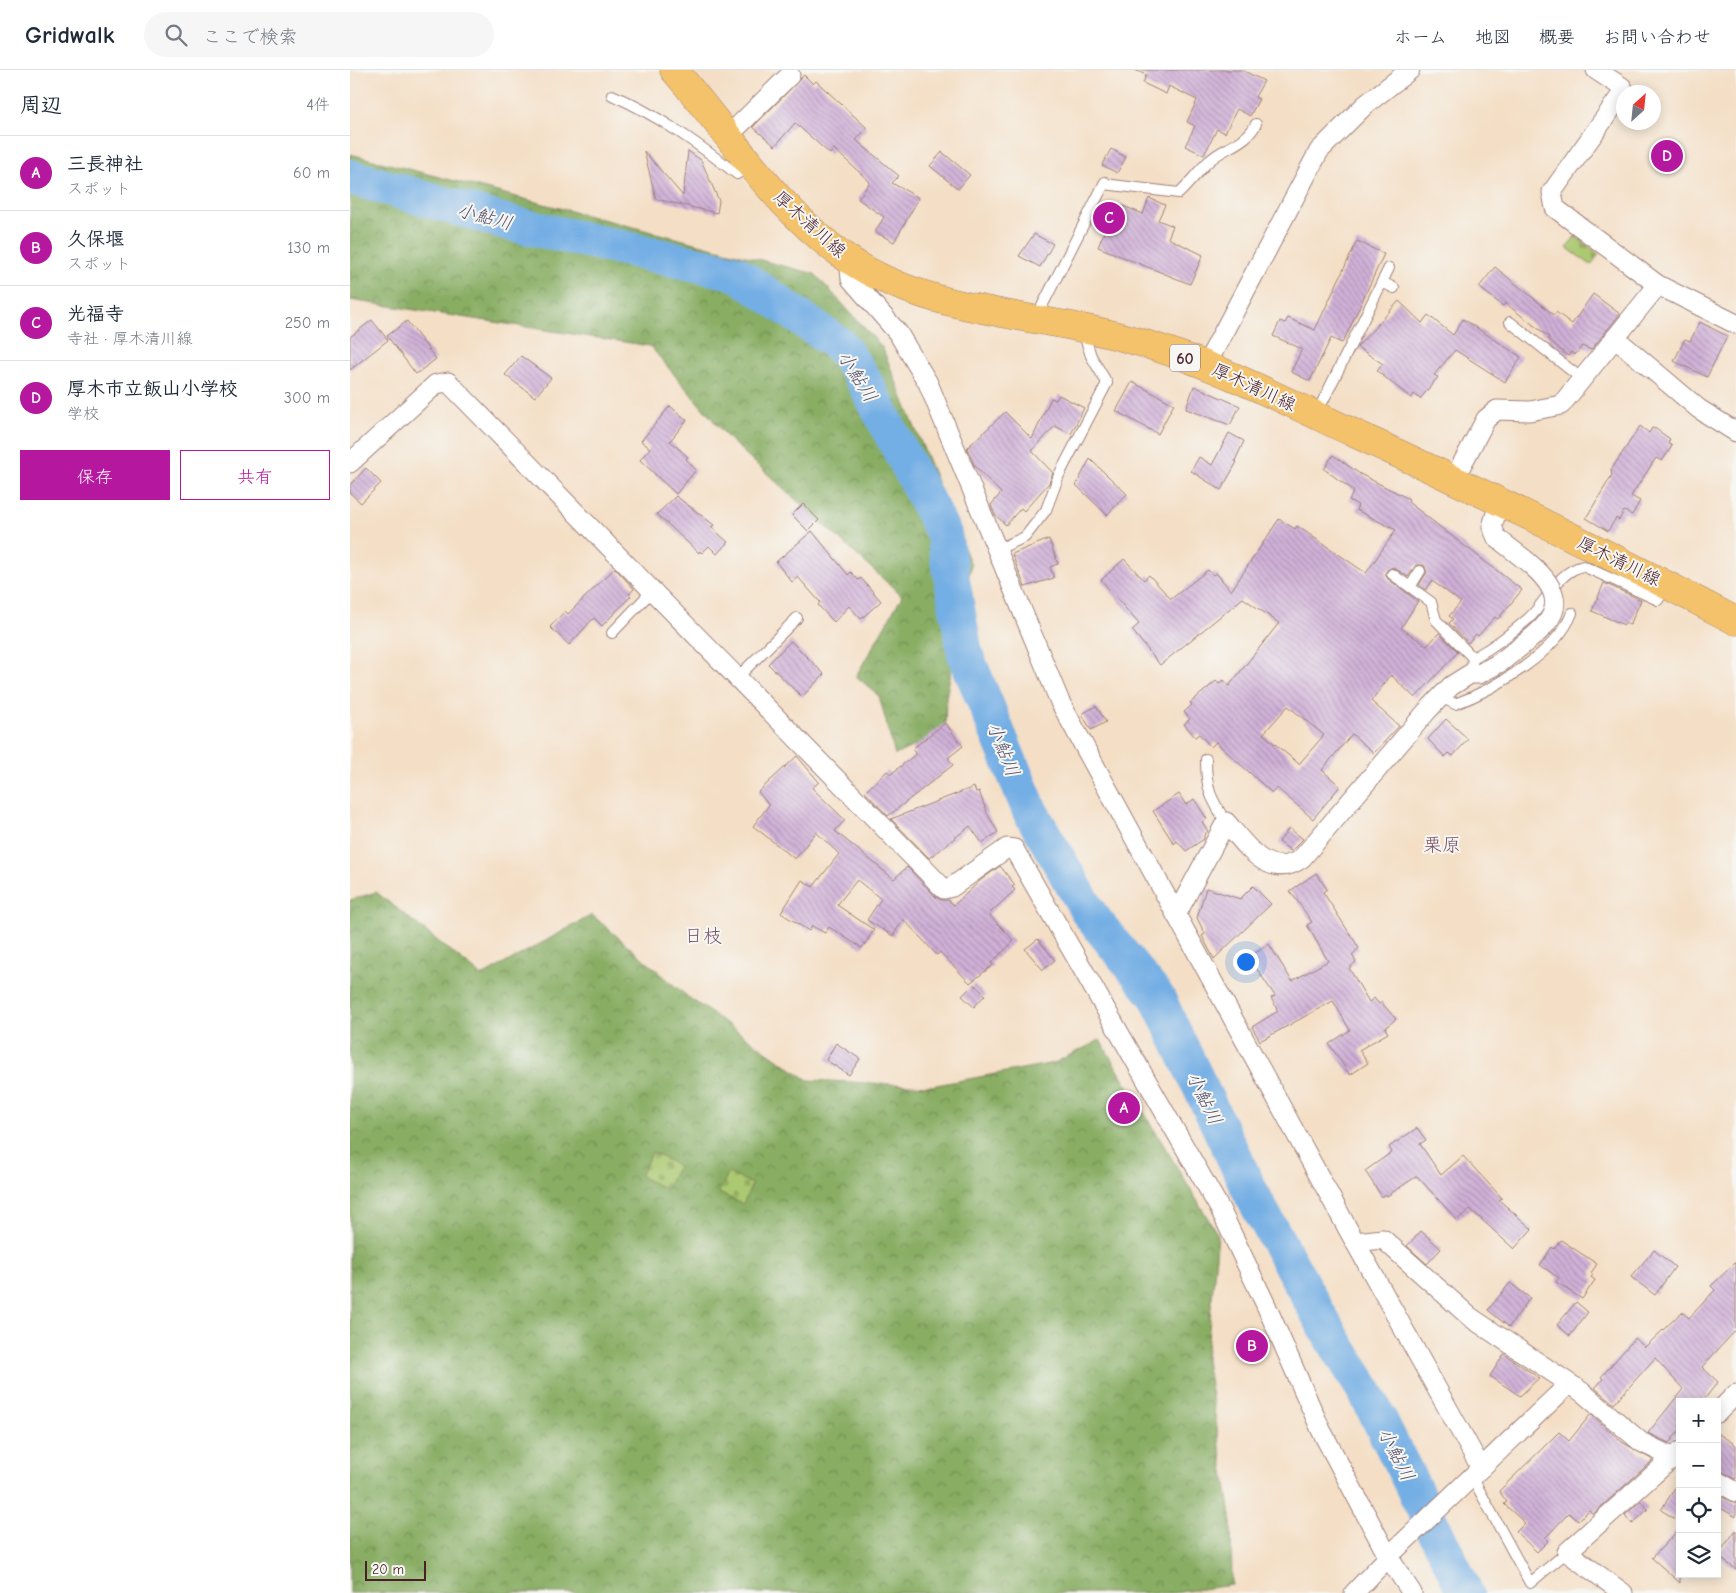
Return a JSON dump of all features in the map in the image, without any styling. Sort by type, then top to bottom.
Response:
[{"type":"main road","name":"厚木清川線","points":[[674,70],[774,193],[817,235],[849,260],[880,277],[912,291],[1120,336],[1206,365],[1454,479],[1667,585],[1736,622]]},
{"type":"street","points":[[1206,365],[1319,151],[1366,105],[1410,70]]},
{"type":"street","points":[[1596,70],[1622,87],[1624,91],[1552,192],[1555,208],[1658,285],[1736,324]]},
{"type":"street","points":[[728,136],[792,72]]},
{"type":"street","points":[[849,260],[851,279],[898,333],[928,383],[1060,702],[1355,1242],[1474,1475]]},
{"type":"street","points":[[1454,479],[1486,419],[1497,410],[1530,411],[1561,404],[1658,285]]},
{"type":"street","points":[[1615,338],[1698,409],[1736,432]]},
{"type":"street","points":[[350,463],[436,384],[448,382],[944,889],[952,887],[1007,848],[1014,849],[1220,1209],[1265,1303],[1321,1430],[1412,1593]]},
{"type":"street","points":[[1176,915],[1226,822],[1259,858],[1274,866],[1290,866],[1302,858],[1440,697],[1471,666],[1479,674],[1501,662],[1545,625],[1554,610],[1553,589],[1548,580],[1497,538],[1492,527],[1500,503]]},
{"type":"street","points":[[1355,1242],[1383,1239],[1470,1317],[1582,1392],[1641,1442],[1676,1456]]},
{"type":"street","points":[[1354,1593],[1569,1384]]},
{"type":"street","points":[[1721,1409],[1736,1394]]},
{"type":"street","points":[[1623,1593],[1567,1552],[1676,1459]]},
{"type":"street","points":[[1721,1484],[1736,1492]]},
{"type":"lane","points":[[612,96],[636,106],[692,140],[737,174],[750,164]]},
{"type":"lane","points":[[1036,319],[1105,183],[1179,193],[1191,183],[1208,161],[1244,139],[1256,124]]},
{"type":"lane","points":[[1316,416],[1389,268]]},
{"type":"lane","points":[[1382,282],[1394,288]]},
{"type":"lane","points":[[1510,322],[1582,379]]},
{"type":"lane","points":[[996,550],[1025,537],[1046,510],[1059,475],[1107,383],[1091,356],[1082,328]]},
{"type":"lane","points":[[1392,574],[1431,602],[1436,620],[1471,666],[1530,616],[1569,569],[1583,566],[1658,600],[1667,585]]},
{"type":"lane","points":[[1410,587],[1420,571]]},
{"type":"lane","points":[[612,632],[652,591]]},
{"type":"lane","points":[[1440,697],[1455,704],[1479,696],[1544,650],[1568,624],[1572,613]]},
{"type":"lane","points":[[737,678],[797,618]]},
{"type":"lane","points":[[1206,760],[1206,783],[1212,800],[1226,822]]},
{"type":"lane","points":[[1474,1475],[1530,1583],[1567,1552]]},
{"type":"green space","points":[[350,154],[815,274],[882,347],[971,565],[946,698],[945,731],[895,755],[879,696],[856,676],[902,596],[729,439],[650,346],[350,300]]},
{"type":"green space","points":[[1575,236],[1599,254],[1591,265],[1567,248]]},
{"type":"green space","points":[[376,892],[482,976],[592,915],[688,997],[808,1080],[931,1086],[1054,1063],[1100,1040],[1218,1235],[1206,1360],[1231,1515],[1232,1585],[1173,1593],[350,1593],[350,900]]},
{"type":"green space","points":[[652,1152],[678,1166],[666,1189],[640,1176]]},
{"type":"green space","points":[[728,1173],[752,1184],[743,1204],[719,1193]]},
{"type":"building","points":[[1135,70],[1242,70],[1264,81],[1255,97],[1259,99],[1250,116],[1237,109],[1225,133],[1217,129],[1204,155],[1185,146],[1195,126],[1187,122],[1197,100],[1169,86],[1166,94],[1143,83],[1146,75]]},
{"type":"building","points":[[804,75],[813,84],[816,81],[866,127],[856,140],[899,176],[892,183],[919,198],[894,242],[875,232],[884,217],[858,199],[870,182],[834,149],[830,154],[795,123],[775,146],[753,127]]},
{"type":"building","points":[[1111,149],[1126,157],[1117,173],[1102,165]]},
{"type":"building","points":[[644,151],[683,196],[688,151],[701,160],[719,201],[717,213],[656,199]]},
{"type":"building","points":[[942,152],[970,175],[958,189],[930,166]]},
{"type":"building","points":[[1149,198],[1165,205],[1158,220],[1173,226],[1168,238],[1203,255],[1190,284],[1098,247],[1116,203],[1143,214]]},
{"type":"building","points":[[1034,234],[1053,244],[1040,267],[1019,256]]},
{"type":"building","points":[[1357,241],[1384,254],[1345,338],[1342,343],[1331,338],[1310,381],[1291,372],[1302,349],[1273,336],[1280,321],[1285,323],[1288,318],[1315,330]]},
{"type":"building","points":[[1495,267],[1554,315],[1556,312],[1572,324],[1593,294],[1620,314],[1591,350],[1582,346],[1575,355],[1571,352],[1568,356],[1548,339],[1549,337],[1505,303],[1503,306],[1479,287]]},
{"type":"building","points":[[1399,301],[1422,323],[1428,315],[1453,335],[1463,319],[1521,357],[1505,382],[1455,350],[1434,375],[1438,377],[1420,399],[1414,394],[1411,398],[1377,371],[1383,364],[1357,347]]},
{"type":"building","points":[[372,320],[388,340],[350,370],[350,337]]},
{"type":"building","points":[[407,321],[436,359],[416,374],[387,336]]},
{"type":"building","points":[[1700,322],[1727,336],[1707,377],[1674,361],[1685,339],[1690,341]]},
{"type":"building","points":[[521,356],[551,378],[535,397],[505,375]]},
{"type":"building","points":[[1132,382],[1174,404],[1158,434],[1116,411]]},
{"type":"building","points":[[1194,386],[1240,406],[1230,425],[1186,409]]},
{"type":"building","points":[[1059,395],[1084,408],[1071,434],[1055,426],[1032,451],[1053,473],[1049,483],[1024,511],[1021,508],[1006,525],[995,515],[991,505],[1001,493],[974,465],[967,448],[1005,412],[1032,439],[1051,398],[1056,400]]},
{"type":"building","points":[[670,406],[687,420],[670,441],[688,457],[686,459],[696,470],[676,494],[640,460],[650,448],[641,441]]},
{"type":"building","points":[[1640,426],[1649,433],[1652,428],[1656,429],[1670,439],[1668,443],[1672,446],[1662,461],[1656,458],[1631,496],[1640,501],[1632,515],[1624,511],[1619,520],[1616,518],[1608,531],[1586,518],[1612,475],[1611,470]]},
{"type":"building","points":[[1229,433],[1244,441],[1235,461],[1237,462],[1221,490],[1191,471],[1199,457],[1212,465]]},
{"type":"building","points":[[1333,455],[1360,474],[1409,499],[1408,502],[1522,590],[1498,619],[1495,617],[1478,636],[1476,634],[1468,643],[1449,623],[1453,619],[1449,616],[1461,602],[1432,581],[1426,590],[1419,585],[1427,572],[1424,565],[1416,565],[1408,577],[1393,567],[1387,570],[1385,574],[1388,579],[1418,601],[1401,628],[1427,646],[1439,633],[1458,652],[1415,698],[1391,675],[1371,701],[1399,726],[1374,753],[1352,734],[1322,770],[1340,786],[1313,819],[1277,788],[1272,793],[1216,742],[1211,747],[1199,734],[1195,737],[1184,724],[1190,719],[1184,712],[1192,705],[1190,703],[1216,681],[1219,684],[1224,680],[1229,686],[1279,623],[1243,598],[1160,665],[1132,630],[1139,624],[1101,580],[1124,559],[1144,580],[1149,575],[1171,599],[1208,570],[1213,575],[1216,573],[1231,591],[1279,519],[1295,529],[1297,526],[1366,573],[1396,530],[1356,510],[1358,505],[1349,500],[1354,491],[1324,469]],"holes":[[[1288,706],[1324,735],[1299,764],[1263,734]]]},
{"type":"building","points":[[1090,459],[1127,494],[1107,515],[1076,485]]},
{"type":"building","points":[[366,468],[381,483],[361,503],[350,493],[350,485]]},
{"type":"building","points":[[676,496],[714,525],[711,527],[728,542],[717,554],[709,546],[702,553],[700,551],[699,553],[657,514]]},
{"type":"building","points":[[803,504],[819,520],[808,531],[792,515]]},
{"type":"building","points":[[812,531],[848,575],[851,572],[858,580],[861,578],[881,601],[861,619],[849,606],[834,622],[818,605],[820,602],[798,577],[792,582],[776,562]]},
{"type":"building","points":[[1049,539],[1058,564],[1050,567],[1054,578],[1025,587],[1012,554]]},
{"type":"building","points":[[615,568],[634,589],[629,594],[631,596],[602,626],[594,618],[569,645],[550,627],[565,611],[568,614]]},
{"type":"building","points":[[1604,583],[1641,600],[1630,625],[1625,623],[1624,625],[1592,611]]},
{"type":"building","points":[[791,641],[824,674],[802,697],[768,664]]},
{"type":"building","points":[[1096,706],[1106,722],[1091,730],[1082,714]]},
{"type":"building","points":[[1446,719],[1468,739],[1453,756],[1449,753],[1445,757],[1428,739]]},
{"type":"building","points":[[945,723],[963,746],[948,758],[953,765],[888,816],[865,792],[887,771],[891,774],[916,754],[912,749]]},
{"type":"building","points":[[797,756],[819,782],[812,788],[845,820],[835,831],[894,879],[907,867],[936,897],[941,900],[948,900],[954,905],[981,880],[1000,866],[1015,885],[1012,887],[1015,890],[989,914],[1014,941],[991,963],[993,965],[970,983],[940,952],[937,955],[903,919],[893,936],[867,920],[881,899],[857,880],[837,905],[874,930],[862,948],[829,927],[825,933],[812,926],[809,931],[781,913],[802,880],[813,887],[839,854],[816,832],[795,859],[753,826],[769,805],[758,792]]},
{"type":"building","points":[[974,787],[976,792],[979,791],[987,813],[998,832],[982,843],[970,826],[929,858],[891,819]]},
{"type":"building","points":[[1179,794],[1186,805],[1194,799],[1207,819],[1202,822],[1208,831],[1204,835],[1204,839],[1186,851],[1177,841],[1174,844],[1153,811]]},
{"type":"building","points":[[1289,828],[1303,839],[1291,851],[1279,842]]},
{"type":"building","points":[[1316,873],[1327,889],[1323,892],[1359,948],[1352,955],[1356,962],[1349,968],[1369,1002],[1374,998],[1379,1004],[1381,1002],[1396,1019],[1385,1028],[1388,1033],[1359,1050],[1368,1063],[1350,1075],[1329,1044],[1350,1030],[1333,1001],[1260,1041],[1252,1027],[1278,1011],[1271,998],[1275,996],[1249,957],[1269,944],[1292,981],[1328,961],[1307,925],[1312,922],[1290,891]]},
{"type":"building","points":[[1253,886],[1271,904],[1214,959],[1202,936],[1205,934],[1197,918],[1206,888],[1240,899]]},
{"type":"building","points":[[1038,939],[1055,960],[1043,970],[1025,949]]},
{"type":"building","points":[[974,984],[985,995],[974,1007],[962,996]]},
{"type":"building","points":[[836,1043],[860,1059],[849,1075],[826,1060]]},
{"type":"building","points":[[1417,1128],[1426,1140],[1420,1144],[1441,1175],[1463,1156],[1502,1198],[1499,1200],[1532,1229],[1514,1249],[1470,1209],[1457,1220],[1417,1176],[1387,1196],[1386,1194],[1382,1197],[1365,1171],[1392,1152],[1389,1147]]},
{"type":"building","points":[[1421,1231],[1441,1249],[1427,1264],[1407,1246]]},
{"type":"building","points":[[1561,1240],[1597,1264],[1591,1273],[1593,1275],[1591,1277],[1595,1280],[1582,1299],[1556,1282],[1559,1278],[1540,1265],[1552,1247],[1554,1249]]},
{"type":"building","points":[[1654,1250],[1675,1267],[1655,1295],[1631,1277]]},
{"type":"building","points":[[1736,1262],[1736,1330],[1702,1367],[1718,1382],[1705,1398],[1676,1398],[1676,1435],[1669,1443],[1648,1433],[1683,1389],[1655,1358],[1614,1404],[1595,1388],[1603,1379],[1601,1377],[1635,1338],[1645,1347],[1682,1312],[1689,1318],[1715,1290],[1711,1286]]},
{"type":"building","points":[[1510,1283],[1530,1298],[1509,1327],[1488,1310]]},
{"type":"building","points":[[1576,1302],[1588,1312],[1570,1336],[1557,1325]]},
{"type":"building","points":[[1504,1354],[1539,1378],[1520,1396],[1490,1376]]},
{"type":"building","points":[[1591,1414],[1622,1442],[1653,1460],[1593,1514],[1589,1510],[1578,1521],[1569,1513],[1545,1538],[1548,1541],[1537,1552],[1516,1532],[1525,1523],[1504,1504],[1507,1502],[1499,1491],[1559,1432],[1569,1441]]},
{"type":"building","points":[[1721,1436],[1736,1445],[1736,1479],[1721,1471]]},
{"type":"building","points":[[1676,1486],[1676,1519],[1661,1510]]},
{"type":"building","points":[[1721,1496],[1736,1503],[1736,1517],[1721,1508]]},
{"type":"building","points":[[1641,1501],[1648,1509],[1632,1524],[1625,1515]]},
{"type":"building","points":[[1736,1530],[1736,1569],[1721,1559],[1721,1551]]},
{"type":"building","points":[[1676,1532],[1676,1578],[1680,1578],[1680,1583],[1652,1558]]},
{"type":"waterway","name":"小鮎川","points":[[350,177],[509,223],[736,273],[841,346],[863,379],[944,534],[965,654],[1030,811],[1091,916],[1157,997],[1252,1195],[1325,1326],[1366,1393],[1466,1593]]},
{"type":"place","name":"厚木市立飯山小学校","points":[[1667,156]]},
{"type":"place","name":"光福寺","points":[[1109,218]]},
{"type":"place","name":"三長神社","points":[[1124,1108]]},
{"type":"place","name":"久保堰","points":[[1252,1346]]},
{"type":"district","name":"栗原","points":[[1442,844]]},
{"type":"district","name":"日枝","points":[[703,935]]}]
